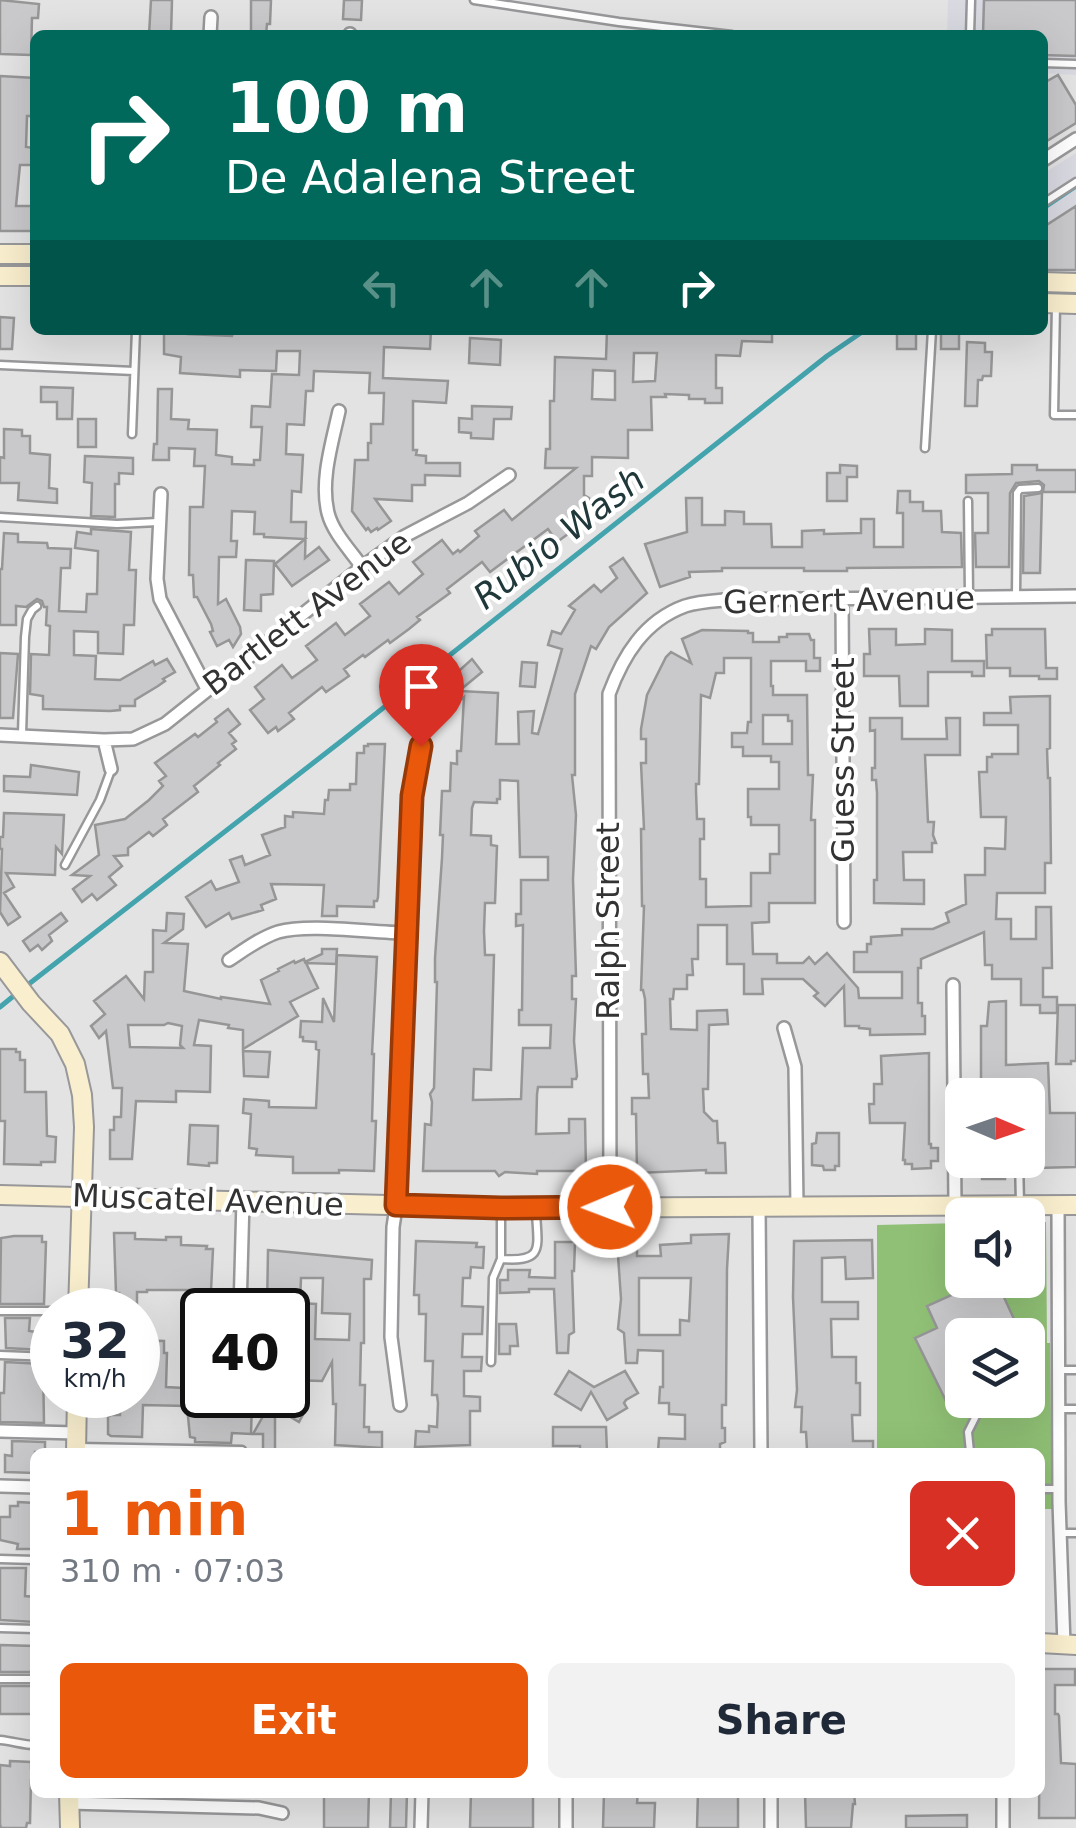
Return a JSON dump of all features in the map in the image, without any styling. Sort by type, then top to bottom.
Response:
[{"type":"street","points":[[210,30],[211,17]]},
{"type":"street","points":[[1048,156],[1076,140]]},
{"type":"street","points":[[0,254],[30,254]]},
{"type":"street","points":[[0,276],[30,276]]},
{"type":"street","points":[[1048,282],[1076,283]]},
{"type":"street","points":[[1049,303],[1076,304]]},
{"type":"street","points":[[339,411],[326,489],[328,512],[333,526],[362,567]]},
{"type":"street","name":"Bartlett Avenue","points":[[0,735],[134,739],[165,724],[404,536],[468,504],[509,476]]},
{"type":"street","points":[[161,494],[157,579],[160,600],[207,689]]},
{"type":"street","name":"Gernert Avenue","points":[[634,642],[658,621],[685,606],[724,600],[1076,596]]},
{"type":"street","name":"Guess Street","points":[[842,598],[844,922]]},
{"type":"street","name":"Ralph Street","points":[[610,1207],[607,728],[609,694],[634,642]]},
{"type":"street","points":[[104,740],[111,768]]},
{"type":"street","points":[[400,1405],[391,1337],[394,1227],[412,796],[421,746]]},
{"type":"street","points":[[229,960],[278,932],[407,932]]},
{"type":"street","points":[[3,966],[60,1034],[75,1064],[82,1095],[79,1288]]},
{"type":"street","points":[[953,985],[955,1198]]},
{"type":"street","points":[[784,1028],[795,1067],[797,1206]]},
{"type":"street","name":"Muscatel Avenue","points":[[0,1194],[501,1208],[945,1205]]},
{"type":"street","points":[[241,1288],[244,1200]]},
{"type":"street","points":[[1045,1642],[1070,1645],[1060,1489],[1059,1370],[1067,1205]]},
{"type":"street","points":[[759,1208],[762,1448]]},
{"type":"street","points":[[0,1431],[76,1444],[77,1418]]},
{"type":"street","points":[[0,1486],[30,1487]]},
{"type":"street","points":[[69,1798],[282,1812]]},
{"type":"street","points":[[60,1828],[69,1798]]},
{"type":"street","points":[[69,1798],[70,1828]]},
{"type":"street","points":[[421,1828],[422,1798]]},
{"type":"street","points":[[566,1798],[566,1828]]},
{"type":"street","points":[[771,1798],[771,1828]]},
{"type":"street","points":[[1002,1798],[1002,1828]]},
{"type":"lane","points":[[474,0],[688,30]]},
{"type":"lane","points":[[970,0],[970,30]]},
{"type":"lane","points":[[1048,63],[1076,64]]},
{"type":"lane","points":[[1048,200],[1076,182]]},
{"type":"lane","points":[[1049,303],[1054,415],[1076,415]]},
{"type":"lane","points":[[132,434],[136,335]]},
{"type":"lane","points":[[925,448],[932,335]]},
{"type":"lane","points":[[0,365],[134,372]]},
{"type":"lane","points":[[1016,597],[1017,493],[1020,489],[1038,488]]},
{"type":"lane","points":[[968,501],[969,598]]},
{"type":"lane","points":[[0,517],[117,524],[160,522]]},
{"type":"lane","points":[[22,736],[25,637],[28,620],[37,606]]},
{"type":"lane","points":[[65,865],[100,800],[111,768]]},
{"type":"lane","points":[[491,1362],[493,1278],[501,1260],[501,1208]]},
{"type":"lane","points":[[501,1260],[523,1261],[536,1250],[536,1208]]},
{"type":"lane","points":[[0,1311],[30,1311]]},
{"type":"lane","points":[[0,1355],[30,1356]]},
{"type":"lane","points":[[1059,1370],[1076,1370]]},
{"type":"lane","points":[[1060,1409],[1076,1409]]},
{"type":"lane","points":[[970,1448],[968,1432],[975,1418]]},
{"type":"lane","points":[[76,1444],[187,1448]]},
{"type":"lane","points":[[1045,1488],[1060,1489]]},
{"type":"lane","points":[[1062,1534],[1076,1534]]},
{"type":"lane","points":[[0,1559],[30,1560]]},
{"type":"lane","points":[[0,1628],[30,1629]]},
{"type":"lane","points":[[0,1679],[30,1679]]},
{"type":"lane","points":[[0,1740],[30,1746]]},
{"type":"shaded area","points":[[948,0],[1076,0],[1076,75],[1048,73],[1048,30],[947,30]]},
{"type":"shaded area","points":[[1076,153],[1076,275],[1048,274],[1048,171]]},
{"type":"green space","points":[[1046,1222],[1052,1509],[1045,1509],[1045,1448],[877,1448],[877,1225],[945,1223],[945,1298],[1045,1298]]},
{"type":"building","points":[[0,0],[39,4],[38,18],[32,18],[30,55],[0,54]]},
{"type":"building","points":[[151,0],[172,0],[171,30],[149,30]]},
{"type":"building","points":[[251,0],[271,0],[266,30],[251,30]]},
{"type":"building","points":[[344,0],[362,0],[361,20],[343,19]]},
{"type":"building","points":[[984,0],[1076,0],[1076,56],[1048,55],[1048,30],[983,30]]},
{"type":"building","points":[[1058,75],[1076,105],[1076,123],[1048,140],[1048,81]]},
{"type":"building","points":[[0,76],[30,78],[26,147],[30,147],[30,165],[20,165],[16,206],[30,206],[30,231],[0,231]]},
{"type":"building","points":[[1076,206],[1076,270],[1048,270],[1048,224]]},
{"type":"building","points":[[0,317],[14,318],[12,349],[0,349]]},
{"type":"building","points":[[164,335],[431,335],[430,349],[384,347],[383,378],[448,381],[446,403],[413,401],[413,450],[417,450],[416,455],[426,456],[426,463],[460,463],[460,476],[425,475],[425,485],[412,485],[412,501],[375,499],[391,521],[378,530],[366,530],[352,511],[355,460],[368,460],[371,424],[383,424],[384,393],[369,393],[370,373],[314,371],[313,391],[306,391],[304,425],[287,424],[286,454],[303,455],[301,492],[292,491],[291,522],[306,522],[305,558],[319,547],[329,560],[292,586],[275,564],[305,539],[254,534],[255,512],[232,511],[231,541],[237,541],[236,557],[219,557],[218,604],[226,599],[241,634],[233,647],[229,640],[217,646],[210,632],[211,624],[194,597],[193,575],[189,575],[190,507],[203,507],[205,466],[194,466],[195,449],[169,448],[169,460],[153,460],[158,389],[172,389],[171,419],[189,420],[188,429],[217,430],[216,455],[232,457],[232,464],[254,465],[254,460],[260,460],[262,427],[251,427],[252,406],[270,407],[272,374],[299,375],[300,351],[277,351],[276,371],[240,370],[240,377],[180,373],[181,357],[164,354]]},
{"type":"building","points":[[607,335],[772,335],[772,342],[742,341],[740,356],[716,355],[716,388],[722,388],[722,403],[705,403],[705,399],[689,399],[689,395],[651,397],[652,430],[628,430],[628,458],[592,457],[592,476],[584,476],[584,495],[589,498],[586,508],[590,513],[572,531],[557,542],[548,529],[490,572],[482,562],[447,589],[450,593],[417,617],[420,620],[409,629],[344,669],[349,676],[326,692],[322,687],[289,713],[294,719],[268,733],[250,710],[264,699],[255,687],[282,665],[292,678],[317,660],[306,646],[336,623],[345,635],[370,616],[360,604],[389,582],[399,594],[423,574],[413,562],[442,540],[453,554],[460,552],[479,536],[475,531],[504,510],[512,520],[576,468],[545,468],[546,449],[550,449],[555,357],[606,359]],"holes":[[[634,353],[657,353],[655,381],[633,382]],[[593,370],[615,371],[615,400],[592,399]]]},
{"type":"building","points":[[897,335],[916,335],[916,349],[897,349]]},
{"type":"building","points":[[941,335],[959,335],[959,349],[941,349]]},
{"type":"building","points":[[470,338],[501,340],[500,365],[469,363]]},
{"type":"building","points":[[967,342],[985,343],[985,352],[992,352],[991,376],[978,380],[977,406],[965,406]]},
{"type":"building","points":[[41,387],[73,388],[72,419],[57,419],[57,402],[41,402]]},
{"type":"building","points":[[472,406],[512,407],[511,419],[494,419],[493,439],[471,438],[471,433],[459,432],[459,418],[472,419]]},
{"type":"building","points":[[78,419],[96,419],[96,447],[78,447]]},
{"type":"building","points":[[4,429],[22,430],[22,436],[30,436],[30,453],[50,455],[49,488],[57,489],[57,503],[18,500],[19,483],[0,483]]},
{"type":"building","points":[[85,456],[133,458],[133,474],[119,473],[119,484],[115,484],[115,517],[91,516],[92,483],[84,482]]},
{"type":"building","points":[[840,465],[857,466],[857,477],[847,477],[847,501],[827,501],[827,473],[840,473]]},
{"type":"building","points":[[1012,465],[1037,465],[1037,470],[1076,470],[1076,492],[1043,492],[1044,485],[1039,481],[1016,483],[1010,493],[1009,567],[976,567],[975,533],[988,533],[988,493],[966,493],[966,475],[1012,474]]},
{"type":"building","points":[[898,491],[910,491],[910,502],[923,502],[923,511],[941,511],[942,532],[961,533],[962,567],[847,571],[722,568],[689,572],[690,577],[660,587],[645,544],[687,532],[686,498],[702,498],[702,525],[725,525],[725,511],[744,512],[744,524],[771,524],[772,547],[802,547],[802,531],[861,533],[861,519],[874,519],[874,547],[903,547],[903,513],[897,513]]},
{"type":"building","points":[[1042,493],[1040,573],[1023,573],[1024,496]]},
{"type":"building","points":[[91,529],[131,532],[129,570],[136,570],[134,625],[124,625],[123,654],[98,653],[98,632],[74,631],[74,655],[96,656],[95,679],[120,680],[153,661],[155,665],[167,659],[175,672],[135,700],[135,706],[110,711],[43,709],[43,696],[30,694],[31,654],[49,655],[47,607],[37,599],[26,607],[16,606],[16,625],[0,625],[4,533],[18,534],[18,542],[71,549],[70,568],[61,568],[59,611],[86,612],[87,594],[97,594],[98,551],[75,548],[77,532],[91,534]]},
{"type":"building","points":[[623,558],[647,593],[609,627],[596,649],[591,646],[575,694],[572,775],[576,815],[576,976],[572,976],[572,999],[576,999],[577,1076],[572,1079],[572,1087],[538,1087],[537,1094],[536,1134],[569,1133],[569,1119],[585,1119],[586,1171],[505,1172],[499,1176],[495,1171],[423,1171],[425,1124],[431,1125],[430,1094],[434,1088],[442,791],[450,791],[451,763],[457,764],[457,751],[461,751],[464,697],[448,710],[432,690],[438,690],[472,659],[482,672],[459,691],[498,693],[496,744],[519,744],[518,712],[534,711],[532,733],[538,734],[562,649],[548,645],[552,631],[561,634],[575,610],[569,606],[594,585],[601,592],[617,578],[610,567]],"holes":[[[500,780],[518,781],[520,857],[548,857],[548,880],[521,880],[521,914],[516,914],[516,926],[523,925],[519,1025],[551,1025],[550,1048],[523,1048],[521,1099],[473,1100],[474,1069],[491,1070],[494,955],[485,955],[484,931],[485,903],[495,903],[497,846],[491,845],[491,836],[471,835],[472,808],[474,802],[497,803]]]},
{"type":"building","points":[[246,560],[274,561],[273,594],[261,595],[261,611],[244,610]]},
{"type":"building","points":[[869,629],[896,629],[896,645],[925,644],[925,629],[952,630],[952,661],[984,661],[984,676],[972,676],[972,672],[928,672],[928,706],[900,706],[899,676],[864,676],[864,654],[870,654]]},
{"type":"building","points":[[992,629],[1045,629],[1046,668],[1057,668],[1057,679],[1010,676],[1010,668],[987,668],[986,635],[992,635]]},
{"type":"building","points":[[702,630],[748,631],[753,633],[753,642],[779,642],[779,637],[787,634],[809,634],[814,640],[814,658],[820,658],[820,671],[806,671],[806,661],[771,661],[771,686],[773,695],[807,695],[808,775],[813,775],[811,820],[815,820],[815,903],[769,903],[769,922],[752,923],[753,954],[777,954],[777,963],[803,963],[809,957],[815,964],[827,953],[858,988],[859,998],[902,998],[902,972],[854,972],[854,952],[867,952],[871,937],[902,935],[902,929],[933,929],[949,922],[946,913],[966,904],[965,875],[985,875],[985,848],[1005,849],[1006,817],[981,817],[979,772],[987,772],[987,757],[992,754],[1018,754],[1018,725],[984,725],[984,713],[1011,713],[1010,697],[1050,696],[1047,749],[1051,863],[1045,863],[1045,893],[997,893],[996,919],[1011,919],[1011,939],[1036,939],[1036,907],[1051,907],[1052,968],[1043,968],[1043,997],[1057,997],[1057,1013],[1040,1013],[1040,1005],[1021,1005],[1021,979],[992,979],[992,965],[985,965],[984,932],[921,959],[918,1003],[922,1003],[925,1016],[925,1034],[870,1035],[870,1029],[845,1026],[844,986],[825,1006],[803,979],[762,979],[763,994],[744,994],[744,964],[727,964],[727,925],[698,925],[698,959],[692,959],[693,975],[687,975],[687,989],[674,989],[670,999],[671,1029],[697,1030],[697,1011],[727,1010],[728,1024],[709,1025],[708,1089],[703,1089],[704,1112],[717,1121],[718,1143],[725,1143],[726,1173],[637,1173],[632,1098],[649,1098],[648,1074],[643,1074],[642,1034],[646,1034],[641,990],[641,763],[646,763],[646,739],[641,739],[641,729],[647,695],[666,657],[671,652],[691,663],[682,639]],"holes":[[[724,658],[751,658],[751,722],[747,733],[732,733],[732,747],[743,747],[743,756],[771,756],[771,762],[779,762],[779,789],[748,789],[751,825],[779,825],[779,854],[770,854],[770,873],[751,873],[751,906],[706,907],[706,879],[700,879],[704,819],[697,819],[696,791],[701,695],[710,698],[716,673],[724,673]],[[763,715],[788,715],[788,721],[792,721],[792,744],[763,744]]]},
{"type":"building","points":[[0,653],[18,654],[13,718],[0,718]]},
{"type":"building","points":[[522,662],[537,663],[535,687],[520,686]]},
{"type":"building","points":[[228,709],[240,724],[229,733],[236,741],[232,744],[236,749],[194,786],[198,792],[163,819],[167,825],[153,836],[149,832],[128,848],[128,855],[114,856],[122,866],[109,877],[116,885],[97,900],[92,894],[82,902],[73,889],[90,876],[72,875],[99,855],[95,825],[125,819],[149,800],[163,786],[159,781],[166,776],[155,763],[195,734],[198,737]]},
{"type":"building","points":[[870,718],[902,718],[902,739],[947,739],[946,718],[960,718],[960,755],[925,755],[928,822],[934,822],[936,843],[932,843],[932,852],[903,852],[904,880],[924,880],[924,904],[874,903],[877,793],[876,780],[872,780],[875,730],[870,731]]},
{"type":"building","points":[[368,744],[385,744],[378,897],[374,907],[337,906],[337,916],[322,916],[324,885],[271,884],[276,899],[261,905],[263,910],[232,919],[229,913],[206,927],[186,897],[211,881],[216,890],[239,882],[230,860],[242,856],[245,865],[270,855],[262,835],[285,827],[285,816],[293,817],[293,812],[324,814],[329,790],[350,790],[350,784],[356,784],[357,753],[364,753]]},
{"type":"building","points":[[31,765],[79,772],[77,795],[4,791],[4,776],[30,777]]},
{"type":"building","points":[[4,813],[64,815],[62,854],[56,847],[55,875],[6,873],[14,887],[4,893],[20,917],[8,925],[0,912],[0,837]]},
{"type":"building","points":[[61,913],[67,921],[49,935],[52,941],[42,950],[38,945],[30,951],[23,941]]},
{"type":"building","points":[[167,913],[184,914],[183,929],[164,943],[188,944],[184,991],[221,999],[270,1004],[261,980],[278,969],[294,961],[305,962],[322,954],[322,949],[337,949],[336,964],[306,963],[318,988],[290,1002],[298,1016],[243,1049],[243,1030],[199,1020],[194,1045],[211,1046],[210,1092],[176,1091],[176,1102],[136,1101],[132,1159],[110,1159],[110,1130],[114,1130],[114,1117],[121,1117],[122,1088],[113,1088],[106,1031],[99,1038],[91,1026],[105,1014],[94,1001],[126,976],[144,999],[145,972],[153,972],[153,930],[166,931]],"holes":[[[128,1025],[182,1026],[183,1048],[130,1047]]]},
{"type":"building","points":[[337,955],[377,957],[372,1054],[374,1171],[293,1173],[293,1157],[256,1155],[257,1149],[249,1148],[251,1114],[243,1113],[244,1099],[269,1101],[269,1107],[316,1108],[319,1050],[316,1042],[300,1037],[301,1021],[322,1022],[323,998],[334,1022]]},
{"type":"building","points":[[1006,1001],[1006,1065],[1048,1063],[1050,1113],[1076,1113],[1076,1167],[1045,1168],[1045,1078],[981,1078],[981,1026],[987,1026],[989,1002]]},
{"type":"building","points":[[1058,1005],[1076,1005],[1076,1061],[1071,1064],[1056,1064]]},
{"type":"building","points":[[0,1049],[16,1049],[20,1060],[25,1060],[25,1092],[46,1092],[47,1136],[56,1137],[55,1162],[4,1164]]},
{"type":"building","points":[[243,1051],[270,1052],[268,1077],[244,1076]]},
{"type":"building","points":[[929,1053],[929,1144],[938,1148],[938,1161],[931,1161],[931,1168],[912,1169],[912,1164],[903,1160],[905,1123],[870,1123],[869,1104],[874,1104],[874,1084],[882,1084],[881,1056]]},
{"type":"building","points":[[190,1125],[218,1126],[217,1163],[188,1164]]},
{"type":"building","points":[[817,1133],[839,1133],[839,1166],[835,1170],[812,1165],[812,1144],[816,1143]]},
{"type":"building","points":[[114,1233],[135,1233],[135,1239],[181,1237],[181,1245],[213,1249],[211,1288],[116,1288]]},
{"type":"building","points":[[729,1234],[726,1405],[722,1405],[725,1442],[720,1448],[658,1448],[659,1438],[685,1439],[685,1415],[669,1414],[669,1403],[659,1403],[663,1351],[638,1350],[637,1363],[626,1363],[624,1333],[618,1329],[621,1299],[617,1241],[637,1241],[637,1256],[661,1256],[660,1245],[691,1243],[691,1235]],"holes":[[[639,1278],[691,1278],[689,1321],[680,1320],[680,1335],[639,1335]]]},
{"type":"building","points":[[42,1236],[42,1242],[46,1242],[45,1288],[30,1288],[30,1304],[0,1304],[1,1238]]},
{"type":"building","points":[[872,1240],[873,1278],[846,1279],[845,1257],[822,1258],[822,1302],[858,1302],[858,1319],[831,1319],[832,1357],[856,1357],[860,1415],[852,1415],[853,1441],[873,1441],[873,1448],[807,1448],[806,1432],[801,1432],[802,1407],[795,1407],[794,1241]]},
{"type":"building","points":[[416,1241],[477,1243],[476,1247],[484,1247],[483,1268],[471,1267],[470,1278],[463,1278],[462,1306],[483,1307],[482,1334],[463,1334],[462,1357],[482,1357],[481,1371],[464,1371],[464,1396],[480,1397],[480,1411],[470,1411],[470,1445],[415,1447],[416,1431],[429,1432],[429,1426],[437,1427],[438,1403],[437,1395],[432,1395],[433,1361],[425,1361],[426,1314],[419,1314],[419,1295],[414,1295]]},
{"type":"building","points":[[555,1242],[575,1242],[574,1332],[569,1335],[568,1353],[557,1353],[554,1289],[500,1293],[500,1280],[508,1280],[508,1270],[530,1270],[529,1277],[555,1278]]},
{"type":"building","points":[[268,1250],[372,1260],[371,1279],[364,1279],[360,1385],[365,1385],[364,1427],[369,1427],[369,1432],[382,1432],[382,1448],[335,1445],[332,1362],[322,1381],[310,1381],[310,1304],[316,1304],[315,1339],[349,1340],[350,1314],[322,1313],[323,1278],[301,1278],[301,1288],[267,1288]]},
{"type":"building","points":[[945,1298],[1004,1298],[1014,1318],[945,1318],[945,1399],[915,1338],[937,1328],[927,1306]]},
{"type":"building","points":[[5,1318],[30,1318],[30,1349],[6,1348]]},
{"type":"building","points":[[499,1324],[516,1324],[518,1346],[510,1346],[510,1354],[499,1354]]},
{"type":"building","points":[[160,1341],[164,1341],[167,1353],[166,1387],[180,1388],[180,1406],[160,1405]]},
{"type":"building","points":[[5,1362],[30,1363],[30,1418],[44,1418],[44,1423],[0,1422],[0,1393],[4,1393]]},
{"type":"building","points":[[569,1371],[594,1387],[625,1371],[638,1393],[626,1400],[627,1408],[607,1420],[591,1392],[581,1410],[555,1394]]},
{"type":"building","points":[[108,1418],[143,1418],[142,1437],[108,1434]]},
{"type":"building","points":[[188,1418],[251,1418],[251,1434],[232,1433],[231,1443],[195,1442],[190,1437]]},
{"type":"building","points":[[262,1418],[275,1418],[275,1448],[263,1448],[263,1434],[253,1434]]},
{"type":"building","points":[[553,1427],[606,1427],[607,1448],[553,1446]]},
{"type":"building","points":[[12,1441],[45,1442],[45,1448],[30,1448],[30,1473],[5,1472],[5,1455],[12,1456]]},
{"type":"building","points":[[18,1502],[30,1503],[30,1549],[17,1549],[18,1544],[0,1540],[0,1517],[10,1517],[10,1506],[18,1506]]},
{"type":"building","points":[[0,1568],[26,1568],[25,1596],[30,1596],[30,1622],[0,1620]]},
{"type":"building","points":[[0,1645],[30,1646],[30,1672],[0,1672]]},
{"type":"building","points":[[1045,1669],[1075,1669],[1075,1685],[1055,1685],[1055,1714],[1059,1716],[1061,1763],[1076,1764],[1076,1818],[1039,1818],[1039,1798],[1045,1798]]},
{"type":"building","points":[[0,1686],[30,1686],[30,1714],[0,1714]]},
{"type":"building","points":[[10,1761],[30,1762],[30,1823],[26,1828],[1,1828],[0,1765],[10,1766]]},
{"type":"building","points":[[324,1798],[369,1798],[368,1828],[324,1828]]},
{"type":"building","points":[[391,1798],[407,1798],[406,1828],[390,1828]]},
{"type":"building","points":[[471,1798],[533,1798],[533,1828],[470,1828]]},
{"type":"building","points":[[604,1798],[637,1798],[637,1803],[655,1803],[654,1828],[603,1828]]},
{"type":"building","points":[[698,1798],[738,1798],[738,1828],[697,1828]]},
{"type":"building","points":[[805,1798],[854,1798],[851,1828],[806,1828]]},
{"type":"building","points":[[967,1815],[967,1828],[906,1828],[906,1816]]},
{"type":"waterway","name":"Rubio Wash","points":[[1048,205],[1076,186]]},
{"type":"waterway","name":"Rubio Wash","points":[[25,987],[858,335]]},
{"type":"waterway","name":"Rubio Wash","points":[[0,1007],[16,994]]},
{"type":"route","points":[[421,746],[412,796],[396,1205],[610,1207]]}]
